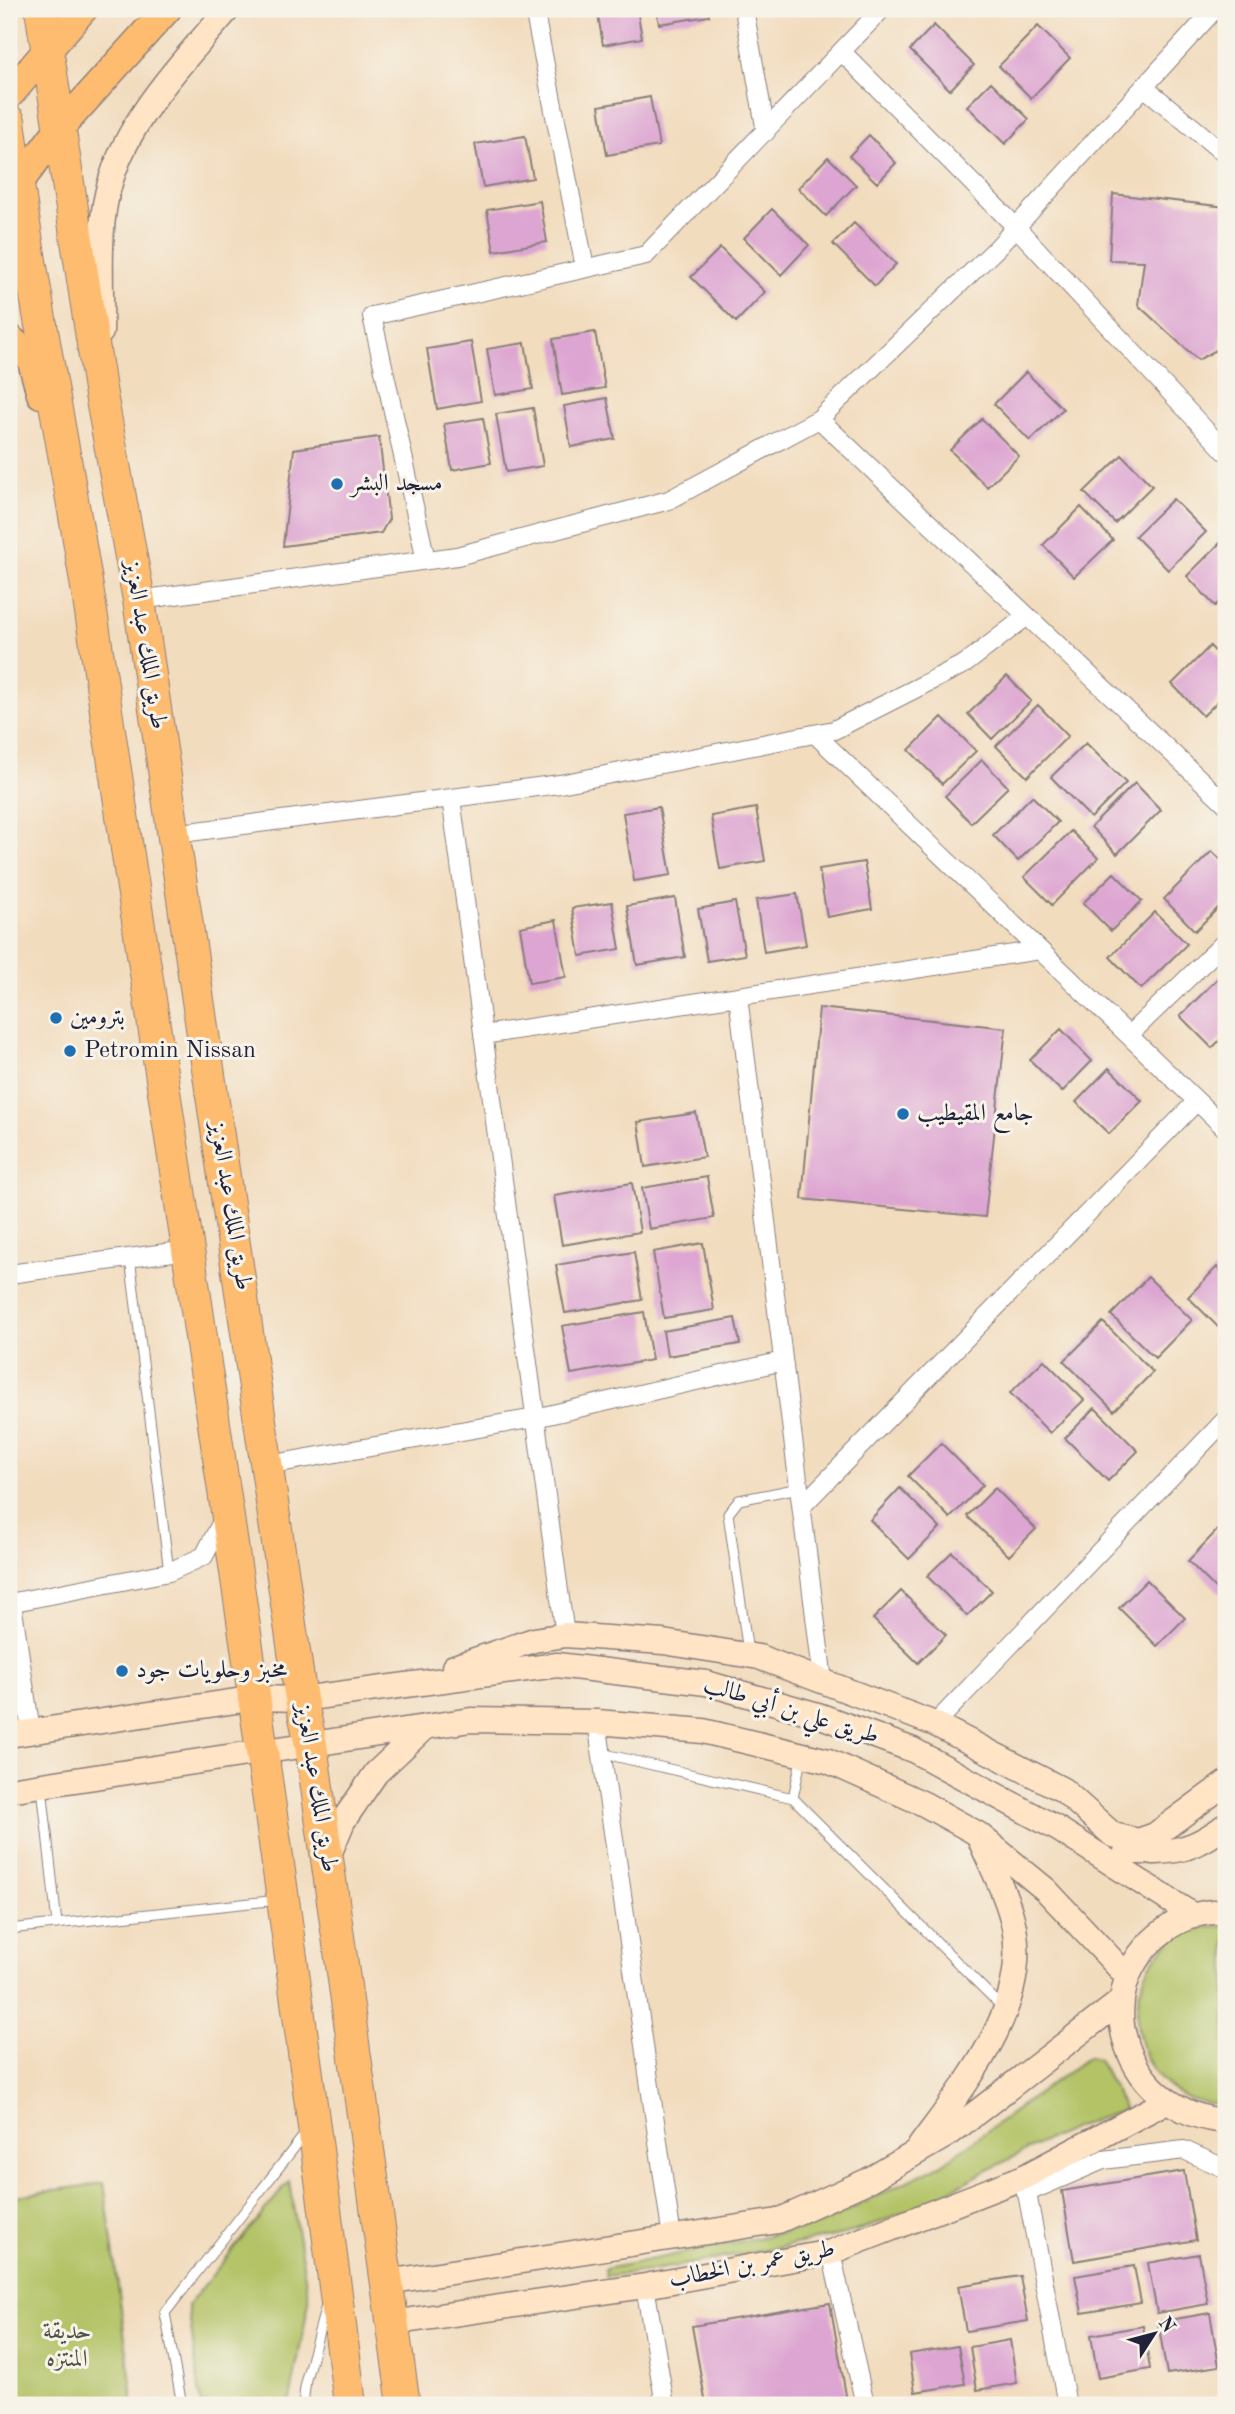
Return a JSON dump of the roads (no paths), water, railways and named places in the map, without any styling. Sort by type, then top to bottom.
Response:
[{"type":"highway","name":"طريق الملك عبد العزيز","points":[[41,9],[100,389],[139,600],[301,1699],[311,1745],[404,2405]]},
{"type":"highway","name":"طريق الملك عبد العزيز","points":[[9,121],[13,191],[82,556],[256,1698],[350,2405]]},
{"type":"main road","points":[[9,95],[83,9]]},
{"type":"main road","points":[[13,191],[59,129],[167,9]]},
{"type":"main road","points":[[100,389],[104,206],[114,169],[147,106],[228,9]]},
{"type":"main road","points":[[9,338],[32,358],[82,556]]},
{"type":"main road","points":[[409,1683],[534,1640],[565,1635],[644,1640],[749,1656],[935,1724],[1063,1790],[1113,1835]]},
{"type":"main road","points":[[644,1640],[706,1683]]},
{"type":"main road","name":"طريق علي بن أبي طالب","points":[[20,1733],[256,1698],[301,1699],[556,1665],[706,1683],[818,1715],[913,1750],[1058,1829],[1216,1908]]},
{"type":"main road","name":"طريق علي بن أبي طالب","points":[[9,1790],[471,1720],[597,1722],[703,1731],[828,1761],[912,1799],[978,1834],[1046,1890],[1127,1976]]},
{"type":"main road","points":[[327,1859],[343,1821],[376,1773],[425,1727]]},
{"type":"main road","points":[[913,1750],[1007,1779],[1113,1835],[1138,1841],[1155,1835],[1226,1783]]},
{"type":"main road","points":[[1058,1829],[1120,1852],[1179,1852],[1206,1840],[1226,1825]]},
{"type":"main road","points":[[916,2153],[981,2064],[1004,2009],[1015,1972],[1014,1927],[978,1834]]},
{"type":"main road","points":[[1216,1908],[1172,1924],[1153,1938],[1138,1956],[1127,1976],[1121,2001],[1121,2030],[1130,2057],[1145,2082],[1167,2101],[1205,2119],[1226,2121]]},
{"type":"main road","name":"طريق عمر بن الخطاب","points":[[387,2282],[778,2221],[869,2180],[916,2153],[999,2098],[1121,2001]]},
{"type":"main road","name":"طريق عمر بن الخطاب","points":[[391,2323],[645,2286],[831,2252],[1025,2185],[1167,2101]]},
{"type":"street","points":[[534,9],[585,268]]},
{"type":"street","points":[[744,9],[766,132]]},
{"type":"street","points":[[426,560],[372,316],[646,255],[843,53],[882,9]]},
{"type":"street","points":[[139,600],[457,556],[668,500],[819,419],[1016,227],[1215,9]]},
{"type":"street","points":[[843,53],[1016,227],[1226,452]]},
{"type":"street","points":[[1143,87],[1226,155]]},
{"type":"street","points":[[819,419],[1226,804]]},
{"type":"street","points":[[174,834],[560,785],[834,730],[966,663],[1027,616]]},
{"type":"street","points":[[815,734],[1226,1129]]},
{"type":"street","points":[[451,798],[565,1635]]},
{"type":"street","points":[[1129,1035],[1226,941]]},
{"type":"street","points":[[484,1035],[1040,950]]},
{"type":"street","points":[[738,996],[823,1681]]},
{"type":"street","points":[[800,1497],[1197,1101]]},
{"type":"street","points":[[9,1274],[188,1250]]},
{"type":"street","points":[[268,1465],[535,1418],[783,1362]]},
{"type":"street","points":[[935,1724],[1226,1419]]},
{"type":"street","points":[[20,1733],[10,1603],[169,1572],[204,1556],[227,1511]]},
{"type":"street","points":[[597,1722],[671,2238]]},
{"type":"street","points":[[1067,2405],[1025,2185],[1103,2160],[1184,2150],[1226,2169]]},
{"type":"street","points":[[831,2252],[865,2405]]},
{"type":"street","points":[[645,2286],[665,2405]]},
{"type":"lane","points":[[130,1258],[169,1572]]},
{"type":"lane","points":[[749,1656],[728,1514],[739,1500],[800,1497]]},
{"type":"lane","points":[[601,1754],[793,1798],[1004,2009]]},
{"type":"lane","points":[[793,1798],[802,1755]]},
{"type":"lane","points":[[41,1785],[57,1924]]},
{"type":"lane","points":[[9,1929],[282,1899]]},
{"type":"lane","points":[[182,2405],[165,2313],[313,2125]]},
{"type":"lane","points":[[303,2405],[306,2379],[334,2277]]},
{"type":"place","name":"مسجد البشر","points":[[337,484]]},
{"type":"place","name":"بترومين","points":[[56,1018]]},
{"type":"place","name":"Petromin Nissan","points":[[70,1051]]},
{"type":"place","name":"جامع المقيطيب","points":[[903,1114]]},
{"type":"place","name":"مخبز وحلويات جود","points":[[122,1671]]},
{"type":"park label","name":"حديقة المنتزه","points":[[67,2346]]}]
